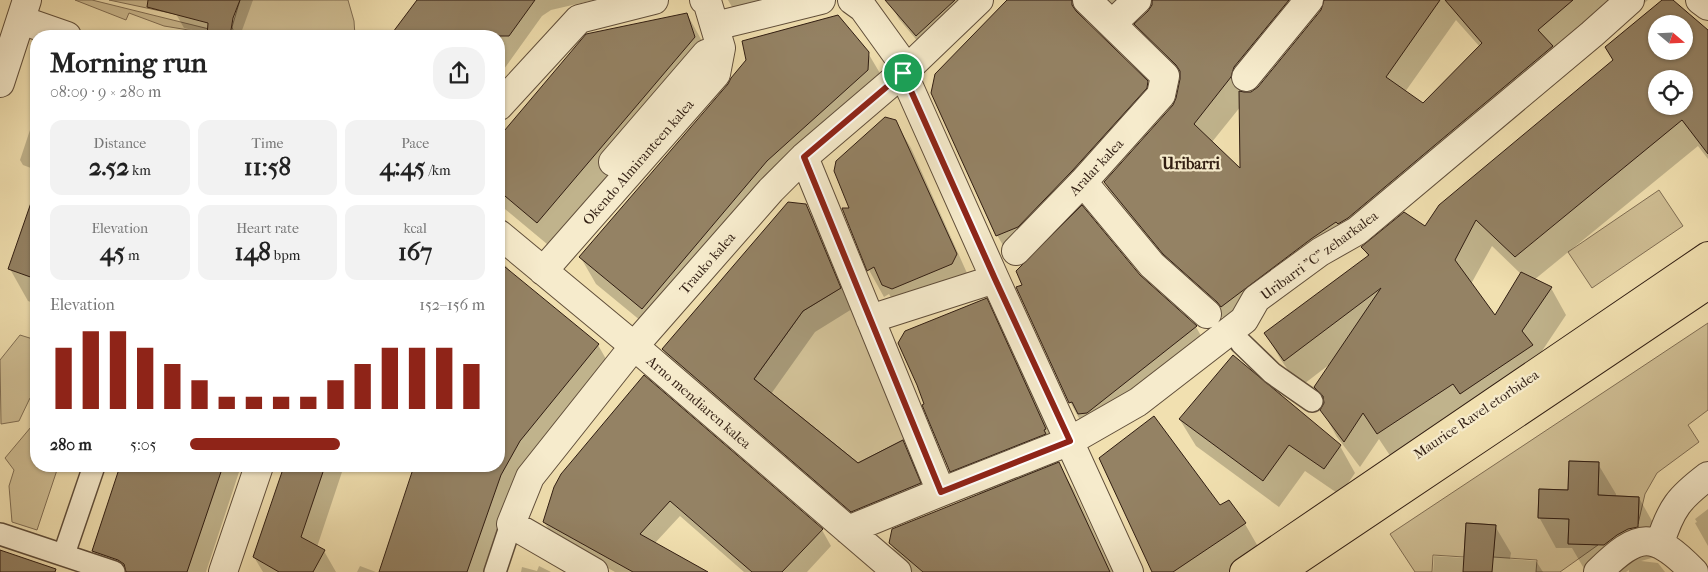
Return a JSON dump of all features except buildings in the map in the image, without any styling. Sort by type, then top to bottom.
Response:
[{"type":"main road","name":"Maurice Ravel etorbidea","points":[[1244,572],[1708,256]]},
{"type":"main road","name":"Maurice Ravel etorbidea","points":[[1280,572],[1708,285]]},
{"type":"street","points":[[505,99],[579,19],[654,0]]},
{"type":"street","points":[[704,0],[707,1],[718,37]]},
{"type":"street","name":"Okendo Almiranteen kalea","points":[[536,265],[718,37],[821,0]]},
{"type":"street","points":[[852,0],[863,8],[905,71],[995,279],[1129,572]]},
{"type":"street","name":"Trauko kalea","points":[[495,572],[511,524],[530,477],[634,346],[771,190],[804,157],[905,71],[980,0]]},
{"type":"street","points":[[1087,0],[1112,24],[1137,0]]},
{"type":"street","points":[[1246,77],[1309,0]]},
{"type":"street","name":"Uribarri \"C\" zeharkalea","points":[[848,530],[1070,441],[1138,402],[1244,320],[1256,299],[1320,252],[1357,231],[1630,0]]},
{"type":"street","points":[[1700,0],[1708,6]]},
{"type":"street","points":[[0,84],[16,11],[55,30]]},
{"type":"street","name":"Aralar kalea","points":[[1016,251],[1083,182],[1162,95],[1164,76],[1112,24]]},
{"type":"street","points":[[804,157],[941,492]]},
{"type":"street","points":[[1083,182],[1152,265],[1207,314]]},
{"type":"street","name":"Arno mendiaren kalea","points":[[505,239],[634,346],[897,572]]},
{"type":"street","points":[[870,319],[995,279]]},
{"type":"street","points":[[1241,343],[1272,373],[1312,401]]},
{"type":"street","points":[[64,554],[92,472]]},
{"type":"street","points":[[223,572],[257,472]]},
{"type":"street","points":[[1660,543],[1668,518],[1683,496],[1708,476]]},
{"type":"street","points":[[511,524],[594,572]]},
{"type":"street","points":[[0,534],[114,572]]},
{"type":"street","points":[[1598,572],[1631,544],[1645,541],[1660,543],[1675,553],[1694,572]]},
{"type":"shaded area","points":[[75,0],[92,0],[209,29],[189,30],[164,26],[129,13],[126,20]]},
{"type":"shaded area","points":[[109,0],[178,0],[175,14]]},
{"type":"shaded area","points":[[240,0],[348,0],[355,30],[233,30],[232,27]]},
{"type":"shaded area","points":[[1659,190],[1683,226],[1592,288],[1568,252]]},
{"type":"shaded area","points":[[847,284],[905,439],[858,463],[754,379],[803,311]]},
{"type":"shaded area","points":[[1708,323],[1708,410],[1688,425],[1699,442],[1657,473],[1645,494],[1638,524],[1639,497],[1598,495],[1599,462],[1569,461],[1568,490],[1539,489],[1538,517],[1569,519],[1568,543],[1598,545],[1560,572],[1536,572],[1537,560],[1493,557],[1496,525],[1466,523],[1464,557],[1433,555],[1432,572],[1415,572],[1390,534]]},
{"type":"shaded area","points":[[20,335],[30,338],[30,398],[19,421],[1,424],[0,360]]},
{"type":"shaded area","points":[[30,428],[30,472],[56,472],[37,530],[12,522],[9,486],[14,470],[5,458]]},
{"type":"district","name":"Uribarri","points":[[1191,163]]},
{"type":"route","points":[[903,73],[1070,441],[941,492],[804,157],[903,73]]}]
